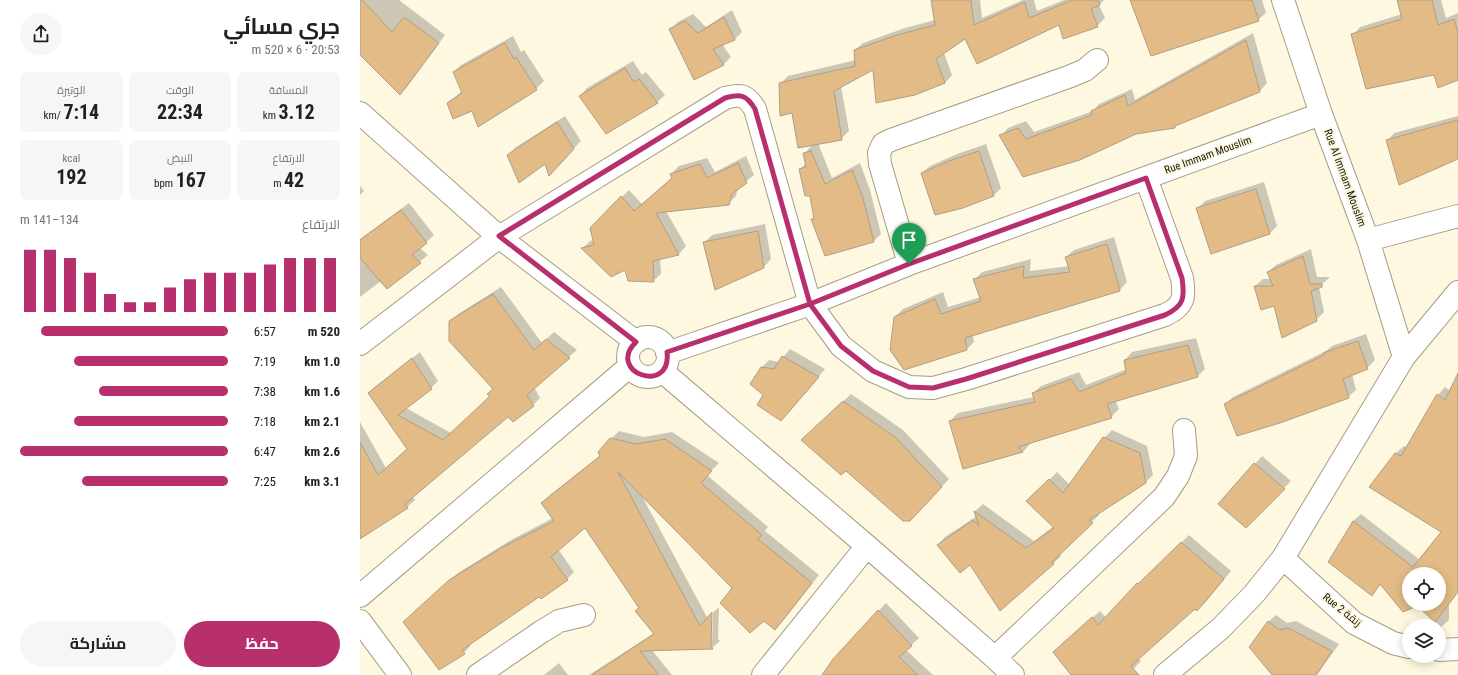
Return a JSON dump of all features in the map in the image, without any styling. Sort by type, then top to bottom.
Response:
[{"type":"street","name":"Rue Al Immam Mouslim","points":[[1283,0],[1321,114],[1368,240],[1404,357]]},
{"type":"street","points":[[909,264],[880,164],[879,153],[882,144],[1071,76],[1085,70],[1097,60]]},
{"type":"street","points":[[360,344],[499,236],[725,98],[735,95],[743,96],[750,100],[755,109],[810,304],[841,346],[873,371],[909,387],[933,388],[966,379],[1165,315],[1176,310],[1181,303],[1184,290],[1182,278],[1146,178]]},
{"type":"street","points":[[360,113],[499,236],[636,342]]},
{"type":"street","name":"Rue Immam Mouslim","points":[[664,362],[909,264],[1321,114]]},
{"type":"street","points":[[1368,240],[1458,216]]},
{"type":"street","points":[[1165,675],[1221,628],[1254,594],[1283,558],[1404,357],[1458,292]]},
{"type":"street","points":[[664,362],[653,376],[637,374],[630,366],[630,351],[636,342],[644,338],[655,338],[662,343],[664,362],[867,546],[995,658],[1012,675]]},
{"type":"street","points":[[360,596],[630,366]]},
{"type":"street","points":[[995,658],[1164,497],[1178,476],[1186,456],[1184,430]]},
{"type":"street","points":[[763,675],[867,546]]},
{"type":"street","name":"Rue 2 زنقة","points":[[1283,558],[1354,622],[1393,643],[1402,645]]},
{"type":"street","points":[[478,675],[540,632],[559,621],[584,615]]},
{"type":"street","points":[[360,621],[400,675]]},
{"type":"street","points":[[1446,650],[1458,649]]},
{"type":"building","points":[[360,0],[362,0],[392,32],[404,17],[439,43],[400,95],[360,55]]},
{"type":"building","points":[[931,0],[971,0],[974,25],[1025,2],[1029,18],[1072,0],[1098,0],[1100,5],[1091,9],[1098,27],[1063,39],[1059,25],[977,64],[965,39],[936,59],[945,83],[915,95],[876,103],[873,70],[834,91],[842,140],[798,148],[792,113],[780,116],[779,83],[855,66],[854,50],[897,35],[935,25]]},
{"type":"building","points":[[1130,0],[1252,0],[1259,21],[1151,56]]},
{"type":"building","points":[[1397,0],[1432,0],[1438,25],[1454,19],[1458,32],[1458,80],[1438,88],[1434,75],[1366,89],[1351,34],[1402,19]]},
{"type":"building","points":[[724,17],[735,40],[713,49],[724,65],[694,80],[669,29],[685,21],[698,33]]},
{"type":"building","points":[[1246,40],[1260,92],[1175,126],[1175,128],[1136,134],[1080,160],[1023,177],[999,135],[1018,128],[1026,139],[1092,115],[1091,111],[1125,95],[1128,106]]},
{"type":"building","points":[[505,43],[514,59],[516,57],[537,90],[478,127],[472,111],[453,119],[447,103],[462,93],[453,72]]},
{"type":"building","points":[[625,68],[634,82],[639,79],[658,103],[606,134],[579,96]]},
{"type":"building","points":[[1458,120],[1458,159],[1399,185],[1386,140]]},
{"type":"building","points":[[557,122],[574,149],[549,176],[545,164],[519,183],[507,155]]},
{"type":"building","points":[[811,151],[825,184],[852,170],[863,198],[874,242],[825,256],[811,219],[814,219],[810,196],[805,196],[799,169],[806,167],[803,153]]},
{"type":"building","points":[[979,151],[994,196],[963,208],[935,215],[921,173],[949,161]]},
{"type":"building","points":[[738,163],[747,183],[732,194],[729,205],[656,213],[679,255],[653,261],[654,282],[628,281],[625,270],[611,277],[581,248],[594,245],[590,228],[621,196],[634,211],[672,178],[670,174],[700,164],[707,178]]},
{"type":"building","points":[[1256,189],[1270,234],[1211,254],[1196,208]]},
{"type":"building","points":[[401,210],[427,243],[412,255],[421,263],[387,289],[360,258],[360,240]]},
{"type":"building","points":[[758,231],[764,268],[715,290],[703,242]]},
{"type":"building","points":[[1107,244],[1120,291],[965,338],[967,350],[904,370],[890,350],[894,317],[935,299],[941,314],[981,301],[973,279],[1024,266],[1023,278],[1070,272],[1065,257]]},
{"type":"building","points":[[1303,256],[1310,284],[1322,284],[1322,287],[1311,291],[1317,321],[1282,338],[1274,306],[1261,310],[1254,286],[1273,286],[1267,272]]},
{"type":"building","points":[[493,294],[534,350],[546,339],[570,358],[527,395],[534,406],[513,422],[508,417],[405,504],[408,508],[360,539],[360,442],[378,475],[407,449],[368,393],[412,358],[432,389],[398,415],[443,440],[490,396],[487,394],[493,389],[449,341],[449,321]]},
{"type":"building","points":[[1358,341],[1368,369],[1343,379],[1349,398],[1280,423],[1237,436],[1224,404],[1324,355],[1323,353]]},
{"type":"building","points":[[1188,345],[1198,377],[1107,404],[1112,418],[1018,447],[1023,452],[963,469],[949,421],[1035,402],[1032,393],[1071,379],[1079,392],[1126,373],[1124,360]]},
{"type":"building","points":[[782,356],[819,377],[781,421],[757,405],[763,395],[750,384],[761,367],[774,369]]},
{"type":"building","points":[[1458,373],[1458,592],[1446,608],[1446,567],[1413,567],[1441,532],[1369,487],[1395,453],[1401,456],[1437,394],[1445,400]]},
{"type":"building","points":[[843,401],[895,437],[942,487],[910,521],[903,521],[846,471],[841,475],[801,440]]},
{"type":"building","points":[[1103,437],[1140,453],[1146,483],[1089,520],[1093,523],[1052,562],[1054,564],[1000,611],[970,565],[960,573],[937,545],[973,520],[979,526],[974,511],[1026,548],[1054,528],[1026,501],[1049,479],[1063,493]]},
{"type":"building","points":[[610,438],[636,444],[665,439],[712,471],[701,483],[762,535],[758,539],[812,583],[775,630],[764,621],[750,633],[720,603],[732,588],[618,472],[700,626],[712,612],[711,646],[713,649],[640,651],[659,675],[592,675],[654,634],[635,611],[639,608],[585,528],[551,557],[568,580],[541,599],[539,597],[462,650],[465,654],[439,670],[403,622],[449,580],[503,547],[554,521],[541,503],[600,456],[598,452]]},
{"type":"building","points":[[1254,463],[1285,489],[1246,528],[1218,504]]},
{"type":"building","points":[[1353,521],[1413,567],[1402,567],[1402,611],[1380,584],[1372,596],[1328,562]]},
{"type":"building","points":[[1181,542],[1224,579],[1197,611],[1195,609],[1131,666],[1139,675],[1071,675],[1053,652],[1092,617],[1098,625],[1137,583],[1138,584]]},
{"type":"building","points":[[878,610],[912,646],[899,657],[918,675],[822,675],[833,659]]},
{"type":"building","points":[[1423,611],[1443,611],[1437,619],[1432,619]]},
{"type":"building","points":[[1268,621],[1279,630],[1288,628],[1332,651],[1316,675],[1272,675],[1249,647]]},
{"type":"route","points":[[909,264],[810,304],[755,109],[750,100],[743,96],[735,95],[725,98],[499,236],[636,342],[630,348],[630,366],[637,374],[647,377],[653,376],[662,371],[666,366],[667,352],[810,304],[841,346],[873,371],[909,387],[933,388],[966,379],[1165,315],[1176,310],[1181,303],[1184,290],[1182,278],[1146,178],[909,264]]}]
